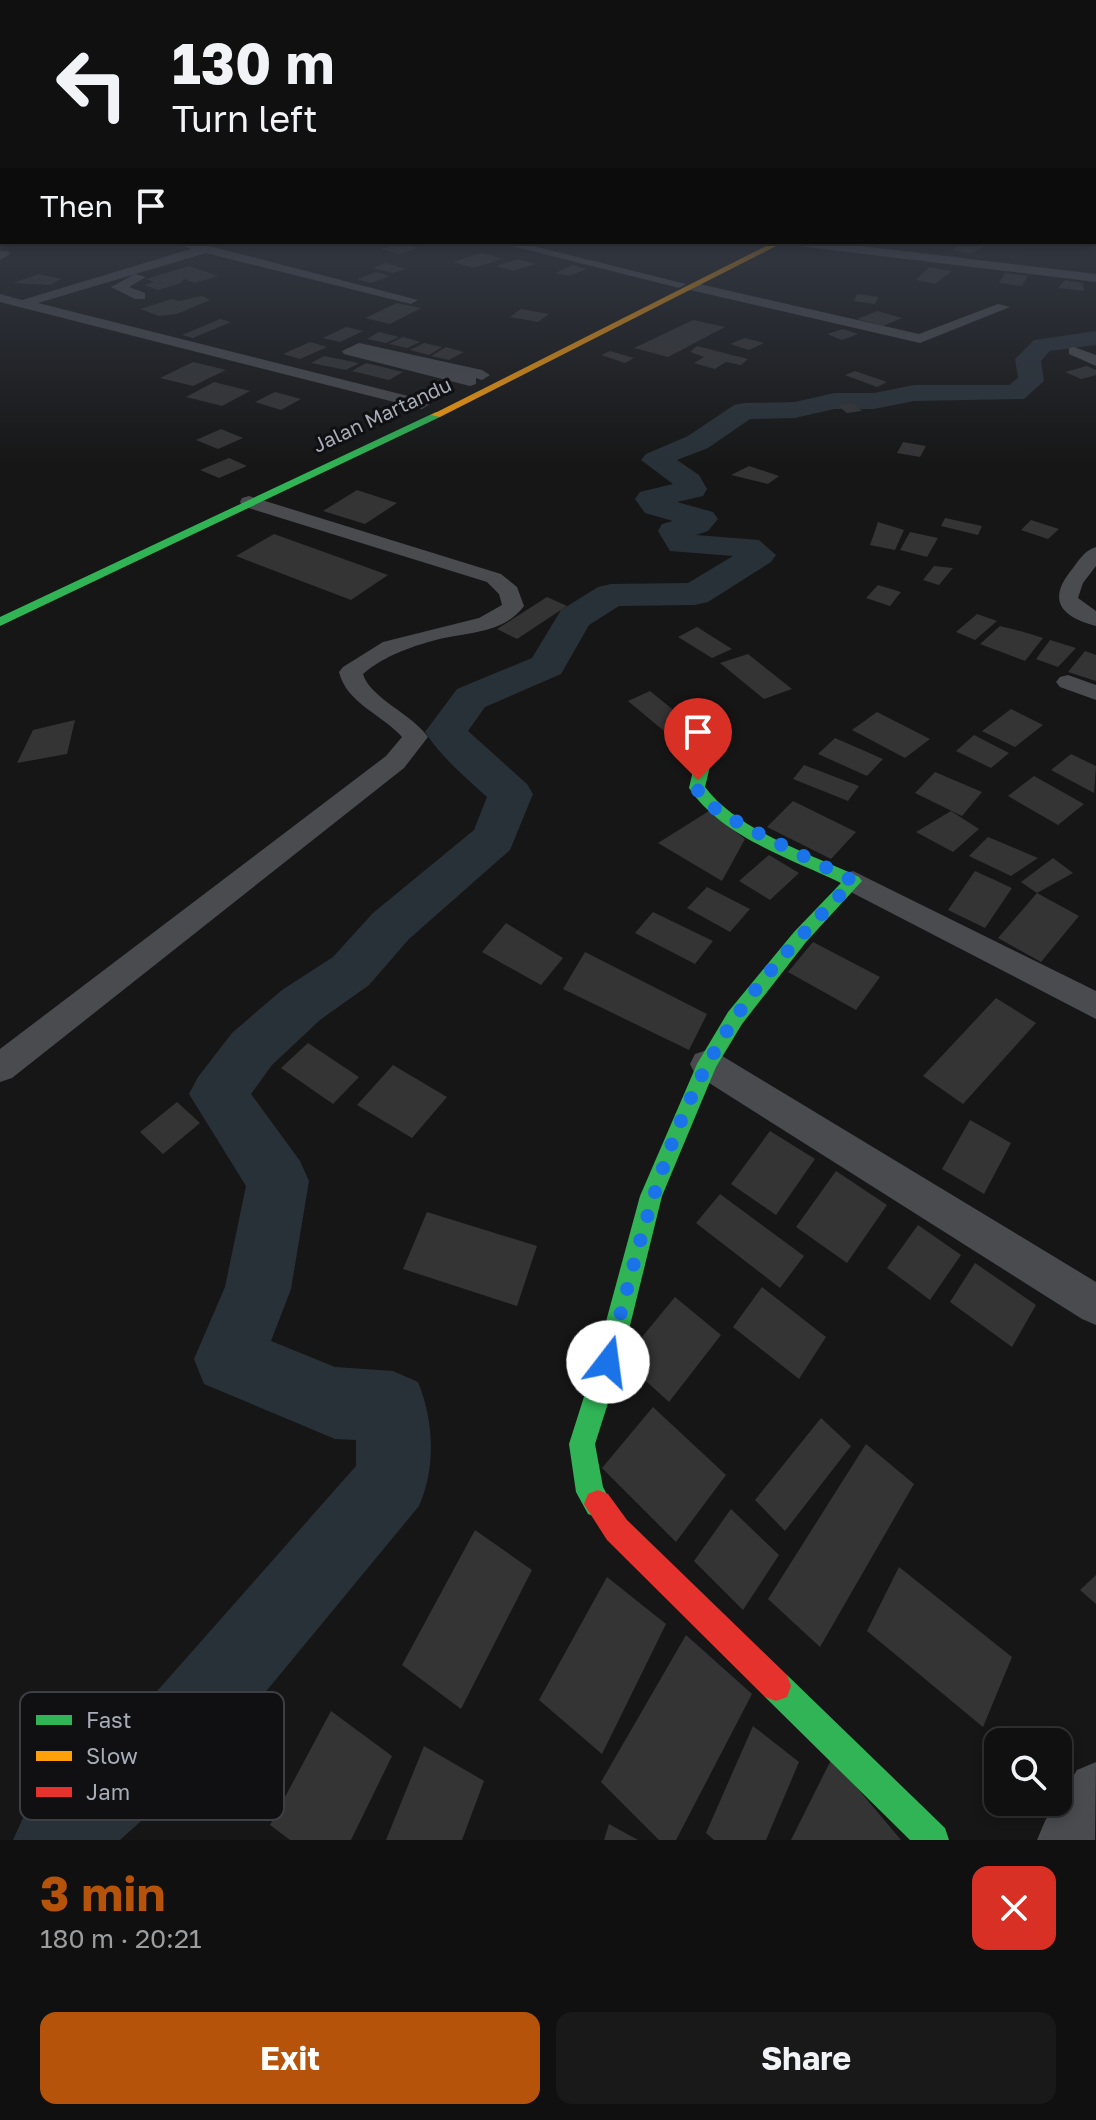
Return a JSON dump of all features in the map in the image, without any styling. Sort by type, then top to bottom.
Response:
[{"type":"main road","name":"Jalan Martandu","points":[[126,541],[476,378],[666,296]]},
{"type":"main road","name":"Jalan Martandu","points":[[0,622],[444,411],[638,309]]},
{"type":"main road","points":[[703,762],[698,792],[708,804],[742,825],[853,881],[800,937],[735,1018],[707,1064],[651,1196],[608,1362],[582,1444],[590,1492],[617,1530],[933,1840]]},
{"type":"street","points":[[0,310],[46,296]]},
{"type":"street","points":[[394,296],[411,300]]},
{"type":"street","points":[[730,296],[920,339],[1003,307]]},
{"type":"street","points":[[0,298],[422,404]]},
{"type":"street","points":[[851,324],[870,311]]},
{"type":"street","points":[[359,347],[476,378],[349,351],[359,347]]},
{"type":"street","points":[[1074,351],[1096,361]]},
{"type":"street","points":[[0,1068],[371,781],[409,747],[415,737],[409,727],[361,692],[352,681],[351,672],[385,650],[499,619],[513,606],[509,592],[494,578],[249,502]]},
{"type":"street","points":[[1096,553],[1065,592],[1070,608],[1096,619]]},
{"type":"street","points":[[1068,682],[1096,693]]},
{"type":"street","points":[[853,881],[1096,1006]]},
{"type":"street","points":[[707,1064],[1096,1305]]},
{"type":"street","points":[[1064,1840],[1096,1789]]},
{"type":"building","points":[[202,296],[210,300],[177,314],[159,316],[140,309],[172,299],[179,301]]},
{"type":"building","points":[[856,296],[878,297],[875,304],[854,301]]},
{"type":"building","points":[[397,303],[421,308],[390,324],[365,318]]},
{"type":"building","points":[[521,309],[549,314],[538,322],[510,317]]},
{"type":"building","points":[[877,311],[902,318],[883,326],[857,319]]},
{"type":"building","points":[[220,319],[231,322],[193,338],[182,335]]},
{"type":"building","points":[[693,320],[725,327],[668,357],[634,348]]},
{"type":"building","points":[[346,327],[363,331],[340,342],[323,338]]},
{"type":"building","points":[[843,329],[858,334],[842,340],[827,334]]},
{"type":"building","points":[[379,332],[399,337],[386,343],[367,339]]},
{"type":"building","points":[[403,337],[420,342],[407,348],[389,344]]},
{"type":"building","points":[[745,338],[764,343],[749,350],[730,344]]},
{"type":"building","points":[[310,342],[327,347],[300,359],[283,354]]},
{"type":"building","points":[[424,343],[442,347],[429,355],[410,350]]},
{"type":"building","points":[[697,346],[748,359],[741,365],[726,362],[715,369],[694,363],[704,357],[690,352]]},
{"type":"building","points":[[446,347],[464,352],[449,360],[431,356]]},
{"type":"building","points":[[610,351],[634,358],[625,363],[601,355]]},
{"type":"building","points":[[324,356],[359,363],[346,370],[311,363]]},
{"type":"building","points":[[193,362],[226,370],[193,386],[160,378]]},
{"type":"building","points":[[366,363],[403,372],[389,380],[352,371]]},
{"type":"building","points":[[1087,366],[1096,370],[1096,375],[1081,379],[1065,372]]},
{"type":"building","points":[[855,371],[887,382],[877,387],[845,375]]},
{"type":"building","points":[[214,382],[250,391],[222,406],[186,397]]},
{"type":"building","points":[[275,392],[301,399],[281,410],[255,402]]},
{"type":"building","points":[[852,403],[862,411],[847,413],[837,405]]},
{"type":"building","points":[[221,429],[243,438],[218,449],[196,440]]},
{"type":"building","points":[[903,442],[926,446],[920,457],[897,453]]},
{"type":"building","points":[[229,458],[247,466],[219,478],[200,470]]},
{"type":"building","points":[[749,466],[779,476],[768,484],[731,475]]},
{"type":"building","points":[[357,490],[397,503],[365,524],[323,511]]},
{"type":"building","points":[[945,518],[982,526],[978,535],[941,526]]},
{"type":"building","points":[[1031,520],[1059,529],[1048,539],[1021,530]]},
{"type":"building","points":[[878,522],[904,530],[895,550],[870,545]]},
{"type":"building","points":[[910,532],[938,538],[927,557],[900,550]]},
{"type":"building","points":[[274,534],[388,575],[351,600],[236,556]]},
{"type":"building","points":[[934,566],[953,568],[939,585],[923,580]]},
{"type":"building","points":[[878,585],[901,592],[890,606],[866,598]]},
{"type":"building","points":[[547,597],[567,606],[517,639],[497,629]]},
{"type":"building","points":[[977,614],[997,621],[975,640],[956,632]]},
{"type":"building","points":[[1000,626],[1043,638],[1025,661],[980,644]]},
{"type":"building","points":[[697,627],[732,649],[712,658],[678,637]]},
{"type":"building","points":[[1050,640],[1076,648],[1058,667],[1036,659]]},
{"type":"building","points":[[1085,651],[1096,655],[1096,681],[1068,672]]},
{"type":"building","points":[[748,654],[792,689],[764,699],[720,663]]},
{"type":"building","points":[[650,691],[693,726],[670,736],[628,701]]},
{"type":"building","points":[[1011,709],[1043,725],[1015,747],[982,731]]},
{"type":"building","points":[[877,712],[930,739],[905,758],[852,730]]},
{"type":"building","points":[[75,720],[67,754],[17,763],[33,730]]},
{"type":"building","points":[[974,735],[1009,753],[991,768],[956,751]]},
{"type":"building","points":[[835,738],[883,759],[867,776],[818,754]]},
{"type":"building","points":[[1071,754],[1096,766],[1094,793],[1051,770]]},
{"type":"building","points":[[804,765],[859,786],[848,801],[793,779]]},
{"type":"building","points":[[935,772],[982,792],[962,816],[915,793]]},
{"type":"building","points":[[1034,776],[1084,804],[1058,825],[1008,796]]},
{"type":"building","points":[[793,801],[856,832],[831,859],[767,827]]},
{"type":"building","points":[[709,811],[745,839],[722,881],[658,843]]},
{"type":"building","points":[[951,811],[979,829],[953,852],[916,832]]},
{"type":"building","points":[[988,837],[1038,858],[1011,876],[969,856]]},
{"type":"building","points":[[769,855],[799,873],[770,900],[739,881]]},
{"type":"building","points":[[1053,858],[1073,873],[1037,893],[1021,882]]},
{"type":"building","points":[[975,871],[1012,888],[985,928],[948,910]]},
{"type":"building","points":[[707,887],[750,909],[730,932],[687,908]]},
{"type":"building","points":[[1037,893],[1079,916],[1041,962],[998,938]]},
{"type":"building","points":[[653,912],[713,941],[695,964],[635,933]]},
{"type":"building","points":[[506,923],[563,958],[541,985],[482,952]]},
{"type":"building","points":[[813,942],[880,977],[856,1010],[788,972]]},
{"type":"building","points":[[585,952],[707,1014],[689,1050],[563,989]]},
{"type":"building","points":[[996,998],[1036,1023],[963,1104],[923,1076]]},
{"type":"building","points":[[308,1043],[359,1077],[333,1104],[281,1068]]},
{"type":"building","points":[[393,1065],[447,1097],[412,1138],[357,1105]]},
{"type":"building","points":[[177,1102],[200,1123],[163,1154],[140,1132]]},
{"type":"building","points":[[970,1120],[1011,1143],[984,1194],[942,1169]]},
{"type":"building","points":[[770,1131],[815,1159],[776,1215],[731,1184]]},
{"type":"building","points":[[836,1171],[887,1205],[847,1263],[796,1227]]},
{"type":"building","points":[[720,1194],[804,1256],[780,1288],[696,1223]]},
{"type":"building","points":[[427,1212],[537,1246],[517,1306],[403,1269]]},
{"type":"building","points":[[918,1225],[961,1255],[930,1300],[887,1268]]},
{"type":"building","points":[[975,1263],[1036,1305],[1012,1347],[950,1302]]},
{"type":"building","points":[[762,1287],[826,1337],[799,1379],[733,1327]]},
{"type":"building","points":[[675,1297],[721,1335],[669,1402],[623,1360]]},
{"type":"building","points":[[653,1407],[726,1475],[676,1542],[602,1468]]},
{"type":"building","points":[[821,1418],[851,1446],[785,1531],[755,1500]]},
{"type":"building","points":[[866,1444],[914,1484],[820,1647],[768,1599]]},
{"type":"building","points":[[731,1509],[779,1555],[743,1610],[694,1561]]},
{"type":"building","points":[[475,1530],[532,1570],[461,1709],[402,1665]]},
{"type":"building","points":[[899,1567],[1012,1657],[983,1727],[867,1631]]},
{"type":"building","points":[[1096,1575],[1096,1604],[1080,1590]]},
{"type":"building","points":[[607,1577],[666,1624],[602,1754],[539,1700]]},
{"type":"building","points":[[686,1635],[752,1694],[676,1840],[659,1840],[601,1782]]},
{"type":"building","points":[[331,1711],[392,1756],[351,1840],[290,1840],[270,1825],[273,1820],[284,1820],[284,1799]]},
{"type":"building","points":[[753,1726],[799,1762],[766,1840],[714,1840],[706,1833]]},
{"type":"building","points":[[424,1746],[484,1781],[462,1840],[386,1840]]},
{"type":"building","points":[[832,1758],[901,1840],[791,1840]]},
{"type":"building","points":[[609,1824],[638,1840],[604,1840]]},
{"type":"waterway","points":[[212,1692],[393,1480],[393,1407],[335,1403],[229,1359],[258,1289],[278,1181],[218,1094],[252,1049],[301,1005],[351,971],[391,926],[494,839],[511,794],[470,759],[446,732],[471,698],[547,666],[574,618],[611,595],[695,594],[759,555],[747,547],[682,544],[674,531],[697,524],[702,519],[656,506],[651,499],[692,489],[688,481],[656,460],[698,442],[744,411],[795,410],[834,401],[874,401],[914,393],[1015,393],[1031,381],[1028,359],[1043,345],[1096,338]]},
{"type":"waterway","points":[[58,1840],[75,1820]]},
{"type":"traffic: fast","points":[[0,622],[436,415]]},
{"type":"traffic: fast","points":[[598,1504],[590,1492],[582,1444],[608,1362],[651,1196],[707,1064],[735,1018],[800,937],[853,881],[768,841],[723,815],[697,788],[703,762]]},
{"type":"traffic: fast","points":[[776,1686],[933,1840]]},
{"type":"traffic: slow","points":[[436,415],[673,296]]},
{"type":"traffic: jam","points":[[598,1504],[617,1530],[776,1686]]},
{"type":"route","points":[[608,1362],[651,1196],[707,1064],[735,1018],[800,937],[853,881],[721,813],[698,792],[698,780]]}]
